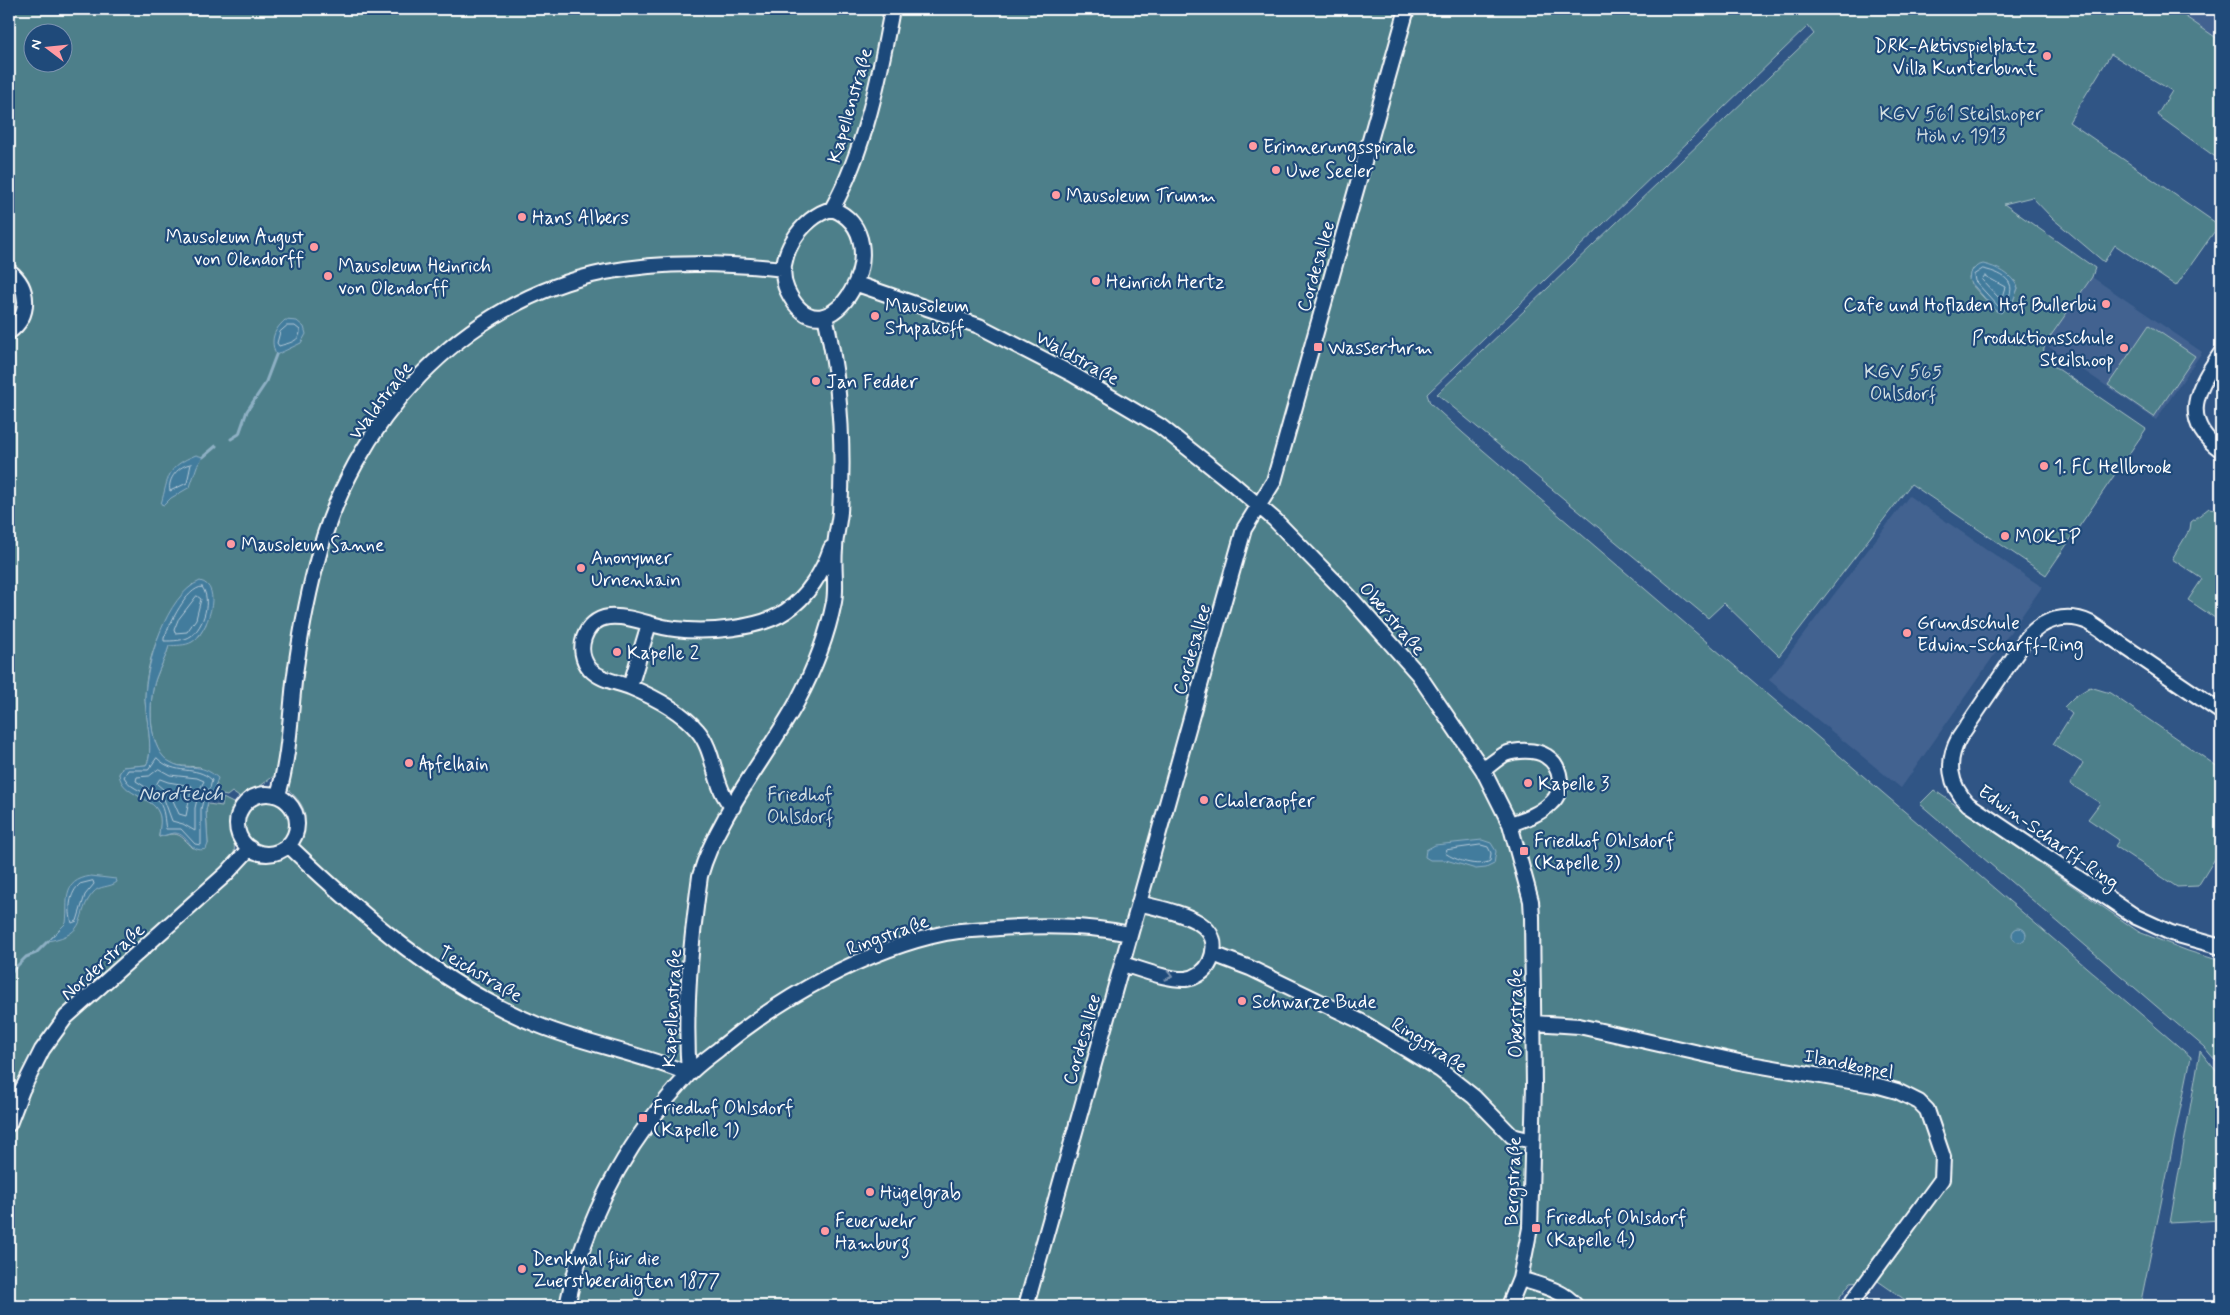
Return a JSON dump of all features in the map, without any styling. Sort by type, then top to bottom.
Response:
[{"type":"street","name":"Kapellenstraße","points":[[832,209],[849,175],[879,79],[892,9]]},
{"type":"street","name":"Cordesallee","points":[[1026,1306],[1244,529],[1274,481],[1407,9]]},
{"type":"street","points":[[832,209],[848,217],[854,226],[860,243],[861,263],[857,284],[846,302],[834,312],[825,316],[805,312],[796,304],[786,288],[784,269],[789,250],[801,229],[817,215],[832,209]]},
{"type":"street","name":"Waldstraße","points":[[278,795],[286,755],[299,650],[317,562],[338,504],[355,466],[379,426],[410,385],[452,344],[480,324],[556,286],[606,272],[682,264],[729,264],[784,269]]},
{"type":"street","points":[[9,271],[21,283],[26,298],[21,320],[9,332]]},
{"type":"street","name":"Waldstraße","points":[[857,284],[957,316],[1037,354],[1160,426],[1258,505]]},
{"type":"street","name":"Kapellenstraße","points":[[567,1306],[578,1259],[593,1216],[631,1147],[689,1074],[686,1042],[688,986],[700,876],[704,860],[733,807],[797,702],[819,655],[834,601],[836,536],[840,512],[838,410],[832,344],[825,316]]},
{"type":"street","points":[[2221,353],[2202,382],[2196,406],[2201,429],[2210,441],[2221,450]]},
{"type":"street","name":"Oberstraße","points":[[1258,505],[1348,595],[1418,674],[1483,770],[1510,824],[1531,901],[1534,1085]]},
{"type":"street","name":"Kapellenstraße","points":[[733,807],[726,801],[717,770],[698,730],[679,713],[630,687],[599,677],[588,668],[582,657],[583,639],[590,626],[605,618],[625,618],[675,629],[710,631],[765,620],[785,612],[806,592],[826,561],[836,536]]},
{"type":"street","name":"Edwin-Scharff-Ring","points":[[2221,712],[2090,623],[2076,618],[2055,619],[2041,625],[2026,639],[1959,738],[1952,752],[1950,768],[1955,787],[1968,804],[2115,904],[2159,928],[2221,947]]},
{"type":"street","points":[[630,687],[649,624]]},
{"type":"street","points":[[1483,770],[1505,754],[1521,751],[1536,752],[1547,756],[1556,766],[1560,776],[1559,791],[1552,802],[1535,815],[1510,824]]},
{"type":"street","points":[[270,794],[278,795],[290,803],[297,818],[296,833],[288,845],[279,851],[268,854],[250,848],[239,833],[238,815],[242,807],[254,796],[270,794]]},
{"type":"street","name":"Teichstraße","points":[[288,845],[335,889],[391,936],[474,995],[539,1026],[664,1063],[689,1074]]},
{"type":"street","name":"Norderstraße","points":[[9,1124],[22,1090],[42,1050],[66,1018],[226,874],[250,848]]},
{"type":"street","points":[[1122,964],[1175,978],[1187,979],[1199,974],[1208,966],[1213,954],[1214,942],[1202,923],[1139,903]]},
{"type":"street","name":"Ringstraße","points":[[689,1074],[744,1028],[796,994],[860,962],[931,936],[948,932],[1008,928],[1069,927],[1105,929],[1130,934]]},
{"type":"street","name":"Ringstraße","points":[[1213,954],[1250,968],[1358,1020],[1440,1070],[1474,1097],[1512,1136],[1532,1141]]},
{"type":"street","name":"Ilandkoppel","points":[[1534,1023],[1578,1026],[1739,1062],[1879,1086],[1897,1091],[1919,1102],[1927,1110],[1943,1157],[1942,1179],[1849,1306]]},
{"type":"street","name":"Bergstraße","points":[[1510,1306],[1520,1279],[1530,1228],[1534,1085]]},
{"type":"street","points":[[1520,1279],[1553,1289],[1570,1299],[1576,1306]]},
{"type":"shaded area","points":[[2174,9],[2221,9],[2221,41]]},
{"type":"shaded area","name":"Produktionsschule Steilshoop","points":[[2092,277],[2202,352],[2156,420],[2045,344]]},
{"type":"shaded area","name":"Grundschule Edwin-Scharff-Ring","points":[[1909,496],[2042,587],[1901,788],[1769,680]]},
{"type":"green space","name":"Friedhof Ohlsdorf","points":[[9,9],[2174,9],[2221,41],[2221,161],[2157,115],[2172,91],[2111,54],[2069,122],[2219,225],[2176,286],[2115,245],[2104,262],[2052,218],[2032,197],[2004,204],[2095,268],[2092,277],[2045,344],[2042,358],[2146,429],[2046,575],[1911,484],[1779,656],[1724,603],[1708,618],[1437,394],[1814,34],[1808,26],[1427,394],[1430,403],[1463,433],[2191,1057],[2140,1306],[1914,1306],[1875,1279],[1851,1282],[1833,1306],[9,1306]],"holes":[[[1973,269],[2015,281],[2018,288],[2013,301],[1996,311],[1971,284],[1969,277]],[[193,584],[206,624],[199,636],[169,646],[153,687],[151,712],[154,738],[158,750],[164,759],[173,764],[200,767],[217,784],[213,793],[227,796],[232,792],[242,799],[274,776],[290,791],[303,808],[305,816],[304,825],[297,841],[277,858],[260,861],[234,856],[233,817],[237,805],[223,798],[222,806],[208,804],[206,810],[208,844],[193,848],[175,834],[159,837],[161,819],[157,810],[153,805],[128,789],[119,774],[123,767],[146,765],[149,759],[150,743],[145,698],[146,682],[153,651],[165,622]]]},
{"type":"green space","points":[[2149,325],[2195,356],[2154,417],[2108,385]]},
{"type":"green space","points":[[2209,508],[2221,510],[2221,622],[2188,600],[2202,579],[2172,559],[2190,529],[2191,522]]},
{"type":"green space","points":[[2090,687],[2110,693],[2221,769],[2221,849],[2198,886],[2177,887],[2115,846],[2119,840],[2088,819],[2100,803],[2070,784],[2083,763],[2053,744],[2072,714],[2064,707],[2074,697]]},
{"type":"green space","points":[[1934,790],[2139,932],[2188,951],[2221,961],[2221,1067],[2204,1047],[1920,804]]},
{"type":"green space","points":[[267,799],[276,801],[284,806],[289,814],[291,823],[289,832],[284,840],[276,845],[267,847],[258,845],[250,840],[245,832],[243,823],[245,814],[250,806],[258,801]]},
{"type":"green space","points":[[2200,1051],[2221,1077],[2221,1220],[2170,1223]]},
{"type":"water","points":[[1983,264],[2003,272],[2012,279],[2018,288],[2013,301],[2001,313],[1996,311],[1969,280],[1970,273],[1977,266]]},
{"type":"water","points":[[285,320],[297,321],[304,327],[306,334],[301,343],[276,355],[273,345],[275,332]]},
{"type":"water","points":[[196,455],[203,457],[197,466],[190,487],[171,498],[164,505],[161,504],[168,479],[174,468],[186,459]]},
{"type":"water","name":"Nordteich","points":[[200,581],[207,585],[211,592],[211,610],[207,621],[198,637],[192,642],[169,646],[153,688],[151,712],[154,737],[164,757],[178,766],[200,768],[218,778],[213,793],[210,793],[206,810],[208,844],[206,849],[200,850],[192,846],[180,834],[173,833],[159,837],[160,817],[157,810],[152,804],[126,788],[121,782],[119,774],[123,767],[146,765],[149,760],[150,743],[145,698],[149,667],[160,632],[168,615],[177,600]]},
{"type":"water","points":[[1482,840],[1491,843],[1496,851],[1494,864],[1486,868],[1476,869],[1446,860],[1430,860],[1425,857],[1426,850],[1435,845]]},
{"type":"water","points":[[91,876],[116,879],[117,882],[95,890],[87,901],[76,928],[62,938],[48,941],[66,923],[67,900],[70,887],[74,882]]},
{"type":"water","points":[[2016,928],[2022,928],[2026,935],[2022,942],[2016,942],[2012,938],[2012,932]]},
{"type":"waterway","points":[[231,439],[239,434],[247,411],[265,384],[276,355]]},
{"type":"waterway","points":[[203,457],[216,446]]},
{"type":"waterway","points":[[9,974],[26,957],[36,953],[48,941]]},
{"type":"place","name":"DRK-Aktivspielplatz Villa Kunterbunt","points":[[2047,56]]},
{"type":"place","name":"Erinnerungsspirale","points":[[1253,146]]},
{"type":"place","name":"Uwe Seeler","points":[[1276,170]]},
{"type":"place","name":"Mausoleum Trumm","points":[[1056,195]]},
{"type":"place","name":"Hans Albers","points":[[522,217]]},
{"type":"place","name":"Mausoleum August von Olendorff","points":[[314,247]]},
{"type":"place","name":"Mausoleum Heinrich von Olendorff","points":[[328,276]]},
{"type":"place","name":"Heinrich Hertz","points":[[1096,281]]},
{"type":"place","name":"Cafe und Hofladen Hof Bullerbü","points":[[2106,304]]},
{"type":"place","name":"Mausoleum Stupakoff","points":[[875,316]]},
{"type":"place","name":"Wasserturm","points":[[1318,347]]},
{"type":"place","name":"Produktionsschule Steilshoop","points":[[2124,348]]},
{"type":"place","name":"Jan Fedder","points":[[816,381]]},
{"type":"place","name":"1. FC Hellbrook","points":[[2044,466]]},
{"type":"place","name":"MOKIP","points":[[2005,536]]},
{"type":"place","name":"Mausoleum Sanne","points":[[231,544]]},
{"type":"place","name":"Anonymer Urnenhain","points":[[581,568]]},
{"type":"place","name":"Grundschule Edwin-Scharff-Ring","points":[[1907,633]]},
{"type":"place","name":"Kapelle 2","points":[[617,652]]},
{"type":"place","name":"Apfelhain","points":[[409,763]]},
{"type":"place","name":"Kapelle 3","points":[[1528,783]]},
{"type":"place","name":"Choleraopfer","points":[[1204,800]]},
{"type":"place","name":"Friedhof Ohlsdorf (Kapelle 3)","points":[[1524,851]]},
{"type":"place","name":"Schwarze Bude","points":[[1242,1001]]},
{"type":"place","name":"Friedhof Ohlsdorf (Kapelle 1)","points":[[643,1118]]},
{"type":"place","name":"Hügelgrab","points":[[870,1192]]},
{"type":"place","name":"Friedhof Ohlsdorf (Kapelle 4)","points":[[1536,1228]]},
{"type":"place","name":"Feuerwehr Hamburg","points":[[825,1231]]},
{"type":"place","name":"Denkmal für die Zuerstbeerdigten 1877","points":[[522,1269]]},
{"type":"park label","name":"KGV 561 Steilshoper Höh v. 1913","points":[[1961,124]]},
{"type":"park label","name":"KGV 565 Ohlsdorf","points":[[1903,382]]}]
